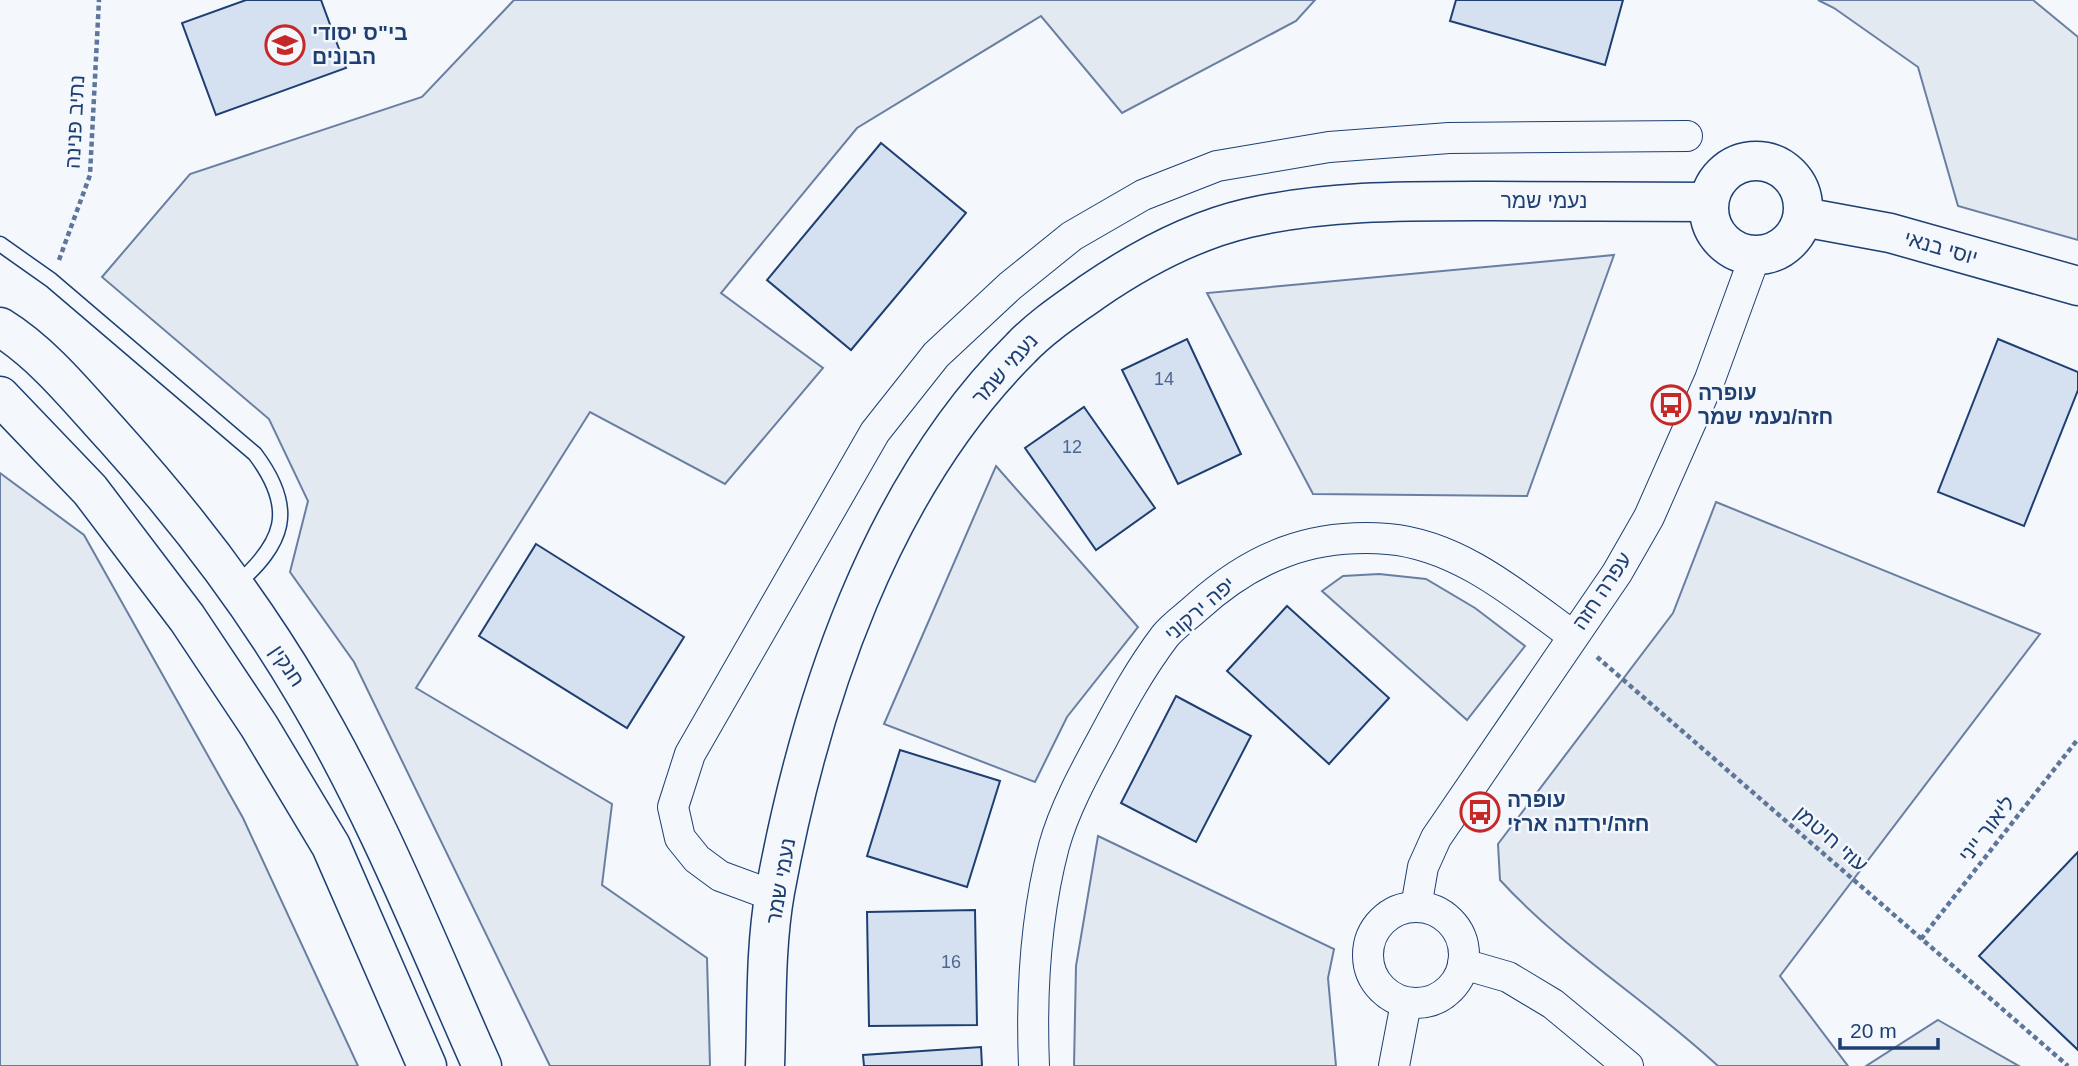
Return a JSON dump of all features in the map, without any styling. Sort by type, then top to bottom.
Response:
[{"type":"street","points":[[774,895],[720,876],[697,859],[680,838],[673,807],[690,754],[875,432],[936,355],[1010,286],[1072,236],[1143,195],[1217,166],[1329,147],[1449,138],[1687,136]]},
{"type":"street","points":[[1763,162],[1778,166],[1799,187],[1804,201],[1803,217],[1791,240],[1781,249],[1755,256],[1739,253],[1720,239],[1710,218],[1709,202],[1718,181],[1734,166],[1763,162]]},
{"type":"street","name":"נעמי שמר","points":[[765,1066],[774,895],[809,750],[838,653],[870,572],[903,507],[987,384],[1050,322],[1114,277],[1182,239],[1248,218],[1329,205],[1435,201],[1709,202]]},
{"type":"street","name":"יוסי בנאי","points":[[1803,217],[1890,233],[2078,286]]},
{"type":"street","name":"עפרה חזה","points":[[1416,907],[1423,867],[1436,838],[1617,573],[1649,517],[1705,391],[1755,256]]},
{"type":"street","name":"חנקין","points":[[5,330],[94,415],[149,476],[234,587],[304,692],[377,830],[482,1066]]},
{"type":"street","points":[[0,396],[90,490],[187,618],[258,726],[331,846],[427,1066]]},
{"type":"street","name":"יפה ירקוני","points":[[1034,1066],[1032,1012],[1039,918],[1055,844],[1086,770],[1125,696],[1166,634],[1218,588],[1271,554],[1325,540],[1389,539],[1436,550],[1484,573],[1573,636]]},
{"type":"street","points":[[1416,907],[1432,910],[1452,925],[1463,947],[1463,964],[1454,984],[1437,999],[1406,1003],[1392,998],[1375,981],[1367,959],[1369,943],[1375,928],[1386,917],[1416,907]]},
{"type":"street","points":[[1463,964],[1508,977],[1553,1004],[1628,1066]]},
{"type":"street","points":[[1394,1066],[1406,1003]]},
{"type":"lane","points":[[0,243],[51,280],[255,454],[272,478],[281,505],[279,525],[265,558],[234,587]]},
{"type":"path","name":"נתיב פנינה","points":[[51,280],[90,175],[99,0]]},
{"type":"path","name":"עוזי חיטמן","points":[[1573,636],[2068,1066]]},
{"type":"path","name":"ליאור ייני","points":[[1921,939],[2078,739]]},
{"type":"shaded area","points":[[514,0],[1315,0],[1296,21],[1122,113],[1041,16],[857,128],[721,293],[823,368],[725,484],[590,412],[416,688],[612,804],[602,885],[707,958],[710,1066],[550,1066],[354,662],[290,572],[308,501],[269,419],[102,277],[190,174],[422,97]]},
{"type":"shaded area","points":[[1818,0],[2033,0],[2078,37],[2078,240],[1958,206],[1918,67],[1834,8]]},
{"type":"shaded area","points":[[1614,255],[1527,496],[1313,494],[1207,293]]},
{"type":"shaded area","points":[[996,466],[1138,627],[1067,717],[1035,782],[884,724]]},
{"type":"shaded area","points":[[0,473],[84,535],[243,818],[358,1066],[0,1066]]},
{"type":"shaded area","points":[[1716,502],[2040,634],[1780,976],[1848,1066],[1718,1066],[1551,929],[1500,880],[1498,844],[1673,613]]},
{"type":"shaded area","points":[[1379,574],[1426,579],[1475,608],[1525,646],[1467,720],[1322,591],[1343,576]]},
{"type":"shaded area","points":[[1098,836],[1334,949],[1328,978],[1336,1066],[1074,1066],[1076,966]]},
{"type":"shaded area","points":[[1938,1020],[2019,1066],[1866,1066]]},
{"type":"building","points":[[246,0],[321,0],[346,68],[216,115],[182,23]]},
{"type":"building","points":[[1456,0],[1623,0],[1605,65],[1450,21]]},
{"type":"building","points":[[881,143],[966,213],[851,350],[767,280]]},
{"type":"building","points":[[1187,339],[1241,454],[1178,484],[1122,370]]},
{"type":"building","points":[[1998,339],[2078,372],[2078,390],[2024,526],[1938,492]]},
{"type":"building","points":[[1084,407],[1155,508],[1096,550],[1025,448]]},
{"type":"building","points":[[536,544],[684,637],[627,728],[479,636]]},
{"type":"building","points":[[1287,606],[1389,698],[1329,764],[1227,671]]},
{"type":"building","points":[[1176,696],[1251,736],[1196,842],[1121,803]]},
{"type":"building","points":[[900,750],[1000,781],[967,887],[867,856]]},
{"type":"building","points":[[2078,852],[2078,1050],[1979,956]]},
{"type":"building","points":[[975,910],[977,1025],[869,1026],[867,912]]},
{"type":"building","points":[[981,1047],[982,1066],[864,1066],[863,1055]]},
{"type":"place","name":"בי\"ס יסודי הבונים","points":[[285,45]]},
{"type":"place","name":"עופרה חזה/נעמי שמר","points":[[1671,405]]},
{"type":"place","name":"עופרה חזה/ירדנה ארזי","points":[[1480,812]]}]
